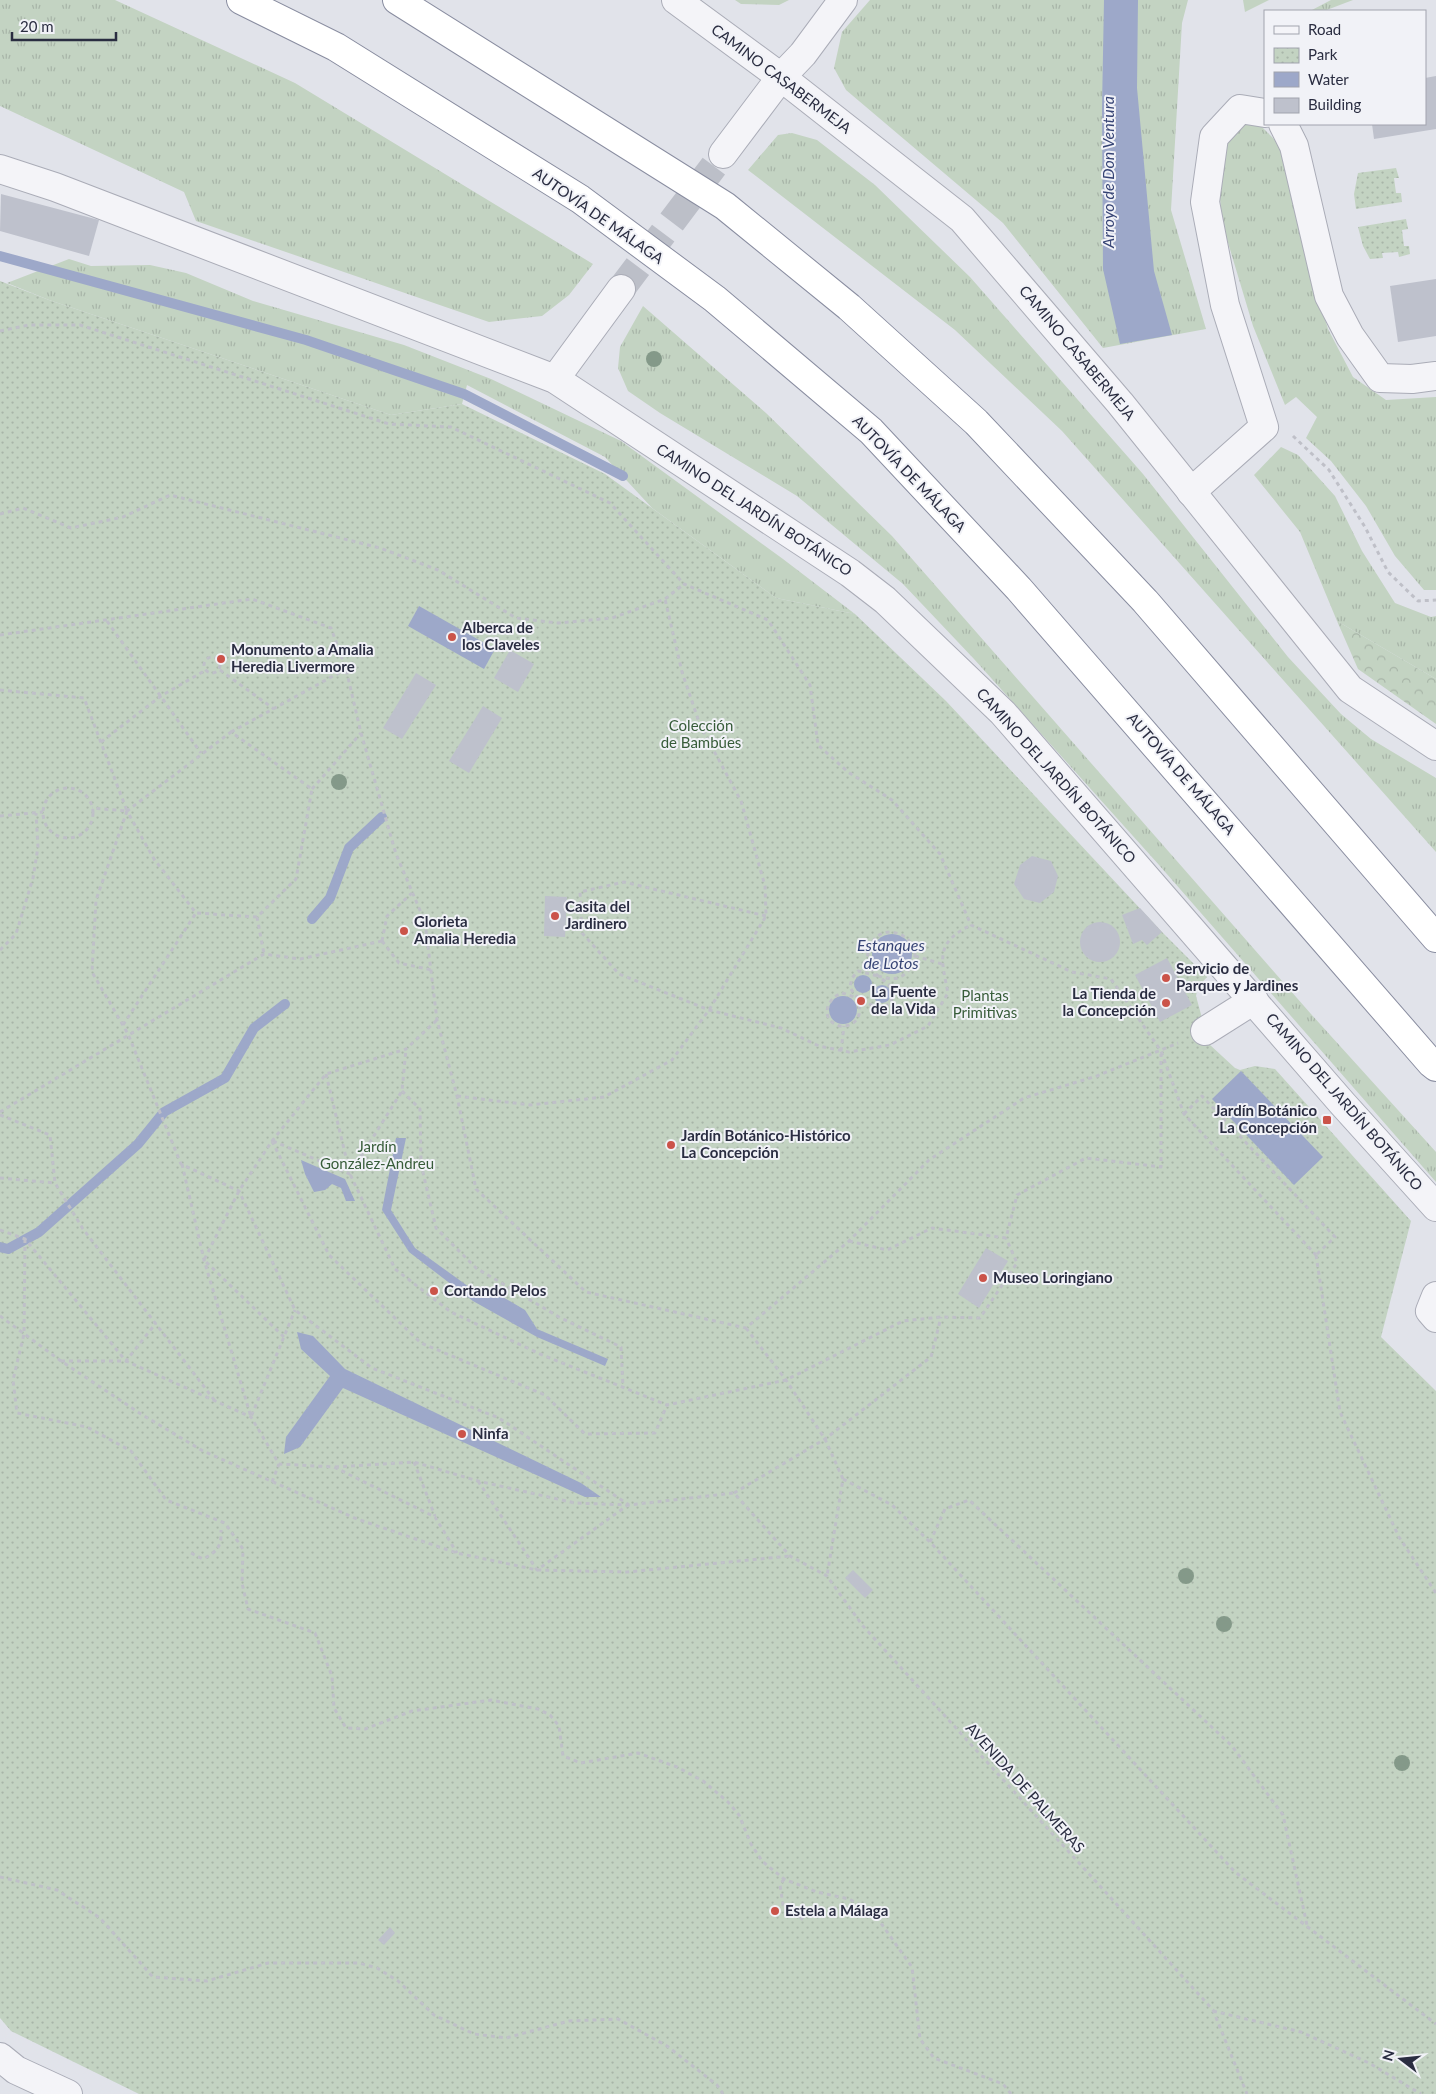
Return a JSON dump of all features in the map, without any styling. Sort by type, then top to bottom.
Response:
[{"type":"highway","name":"AUTOVÍA DE MÁLAGA","points":[[241,0],[336,46],[580,199],[715,299],[872,431],[1019,589],[1434,1068]]},
{"type":"highway","points":[[397,0],[725,206],[849,307],[976,422],[1145,601],[1436,938]]},
{"type":"street","name":"CAMINO CASABERMEJA","points":[[676,0],[781,77],[962,219],[1120,403],[1350,689],[1436,746]]},
{"type":"street","points":[[723,154],[781,77],[803,54],[843,0]]},
{"type":"street","points":[[1191,492],[1264,427],[1225,305],[1205,202],[1214,137],[1240,109],[1264,113]]},
{"type":"street","points":[[1284,125],[1294,146],[1330,296],[1350,336],[1380,378],[1412,379],[1436,376]]},
{"type":"street","name":"CAMINO DEL JARDÍN BOTÁNICO","points":[[0,169],[55,187],[555,379],[850,573],[885,600],[1003,713],[1342,1103],[1436,1207]]},
{"type":"street","points":[[555,379],[621,289]]},
{"type":"street","points":[[1206,1031],[1254,1000]]},
{"type":"street","points":[[1436,1296],[1430,1311],[1436,1318]]},
{"type":"street","points":[[14,2074],[68,2094]]},
{"type":"path","points":[[0,331],[29,325],[80,325],[390,424],[451,427],[610,502],[684,584],[768,620],[810,685],[818,745],[848,772],[892,800],[940,854],[971,924],[1072,972],[1112,979],[1161,1051],[1184,1114],[1316,1254],[1340,1412],[1399,1537],[1436,1593]]},
{"type":"path","points":[[1264,427],[1292,434],[1329,470],[1365,528],[1388,572],[1418,601],[1436,600]]},
{"type":"path","points":[[0,514],[23,508],[71,528],[123,517],[170,495],[380,548],[438,570],[516,618],[558,623],[612,618],[665,599],[684,584]]},
{"type":"path","points":[[0,635],[252,599],[332,628],[346,669],[361,733],[396,854],[425,922],[437,1020],[457,1096],[476,1189],[586,1292],[746,1328],[786,1380],[825,1438],[843,1479],[827,1576],[790,1556],[734,1494]]},
{"type":"path","points":[[457,1096],[530,1105],[604,1097],[672,1060],[709,1010],[766,916],[765,886],[741,801],[700,726],[682,672],[665,599]]},
{"type":"path","points":[[107,621],[201,753]]},
{"type":"path","points":[[209,658],[216,658],[220,663],[220,670],[215,674],[207,673],[205,662],[209,658]]},
{"type":"path","points":[[279,1464],[250,1417],[204,1260],[182,1164],[128,1034],[92,972],[96,900],[127,811],[231,732],[346,669]]},
{"type":"path","points":[[102,742],[161,696],[206,670]]},
{"type":"path","points":[[220,670],[274,709]]},
{"type":"path","points":[[0,690],[84,698],[127,811],[154,859],[196,913],[257,917],[296,879],[312,789],[361,733]]},
{"type":"path","points":[[231,732],[312,789]]},
{"type":"path","points":[[65,788],[81,792],[88,799],[92,808],[92,819],[87,829],[79,835],[69,838],[59,836],[50,831],[45,823],[43,812],[45,802],[52,794],[65,788]]},
{"type":"path","points":[[92,808],[127,811]]},
{"type":"path","points":[[0,816],[43,812]]},
{"type":"path","points":[[0,950],[16,934],[33,878],[38,847],[36,813]]},
{"type":"path","points":[[766,916],[624,882],[580,892],[582,933],[619,974],[709,1010],[782,1028],[819,1046],[849,1052],[890,1045],[928,1026],[948,993],[942,964],[943,949],[954,933],[971,924]]},
{"type":"path","points":[[412,893],[387,916],[382,941],[399,963],[432,970]]},
{"type":"path","points":[[123,1025],[196,913]]},
{"type":"path","points":[[257,917],[264,954]]},
{"type":"path","points":[[878,976],[858,971],[852,978],[850,987],[858,998],[860,1008],[859,1017],[854,1023],[844,1026],[837,1025],[830,1019],[827,1011],[828,1002],[834,996],[842,993],[858,998],[881,1007],[891,1002],[894,992],[890,984],[878,976],[870,966],[867,954],[871,943],[880,934],[892,931],[904,935],[913,944],[915,956],[912,968],[903,977],[890,979],[878,976]]},
{"type":"path","points":[[0,1114],[128,1034],[264,954],[300,960],[382,941]]},
{"type":"path","points":[[915,956],[942,964]]},
{"type":"path","points":[[204,1260],[239,1191],[272,1141],[326,1074],[406,1049],[437,1020]]},
{"type":"path","points":[[841,1051],[844,1026]]},
{"type":"path","points":[[350,1174],[402,1091],[406,1049]]},
{"type":"path","points":[[326,1074],[350,1174],[395,1269],[451,1312],[540,1354],[667,1405],[786,1380],[903,1321],[941,1317],[980,1318],[1017,1263],[1006,1238],[1017,1195],[1086,1158],[1161,1167],[1161,1051]]},
{"type":"path","points":[[746,1328],[849,1240],[929,1160],[1024,1098],[1097,1076],[1161,1051]]},
{"type":"path","points":[[402,1091],[420,1109],[421,1164],[436,1228],[476,1268],[559,1317],[621,1347],[624,1387]]},
{"type":"path","points":[[1184,1114],[1202,1096],[1336,1236],[1316,1254]]},
{"type":"path","points":[[0,1114],[50,1135],[55,1183],[83,1229],[216,1402]]},
{"type":"path","points":[[272,1141],[350,1174]]},
{"type":"path","points":[[272,1141],[329,1255],[421,1343],[545,1395],[585,1434],[655,1433],[667,1405]]},
{"type":"path","points":[[182,1164],[239,1191],[295,1310],[372,1368],[499,1418],[629,1505]]},
{"type":"path","points":[[0,1178],[55,1183]]},
{"type":"path","points":[[849,1240],[887,1250],[932,1228],[1006,1238]]},
{"type":"path","points":[[0,1230],[24,1240],[126,1360],[250,1417]]},
{"type":"path","points":[[24,1240],[24,1334],[13,1380],[17,1413],[87,1427],[131,1451],[166,1500],[225,1523],[243,1549],[242,1583],[248,1609],[315,1633],[332,1676],[334,1708],[346,1728],[365,1729],[412,1711],[491,1700],[538,1709],[550,1715],[559,1726],[563,1756],[581,1763],[638,1753],[677,1767],[703,1781],[728,1802],[739,1815],[751,1844],[762,1861],[784,1879],[817,1892],[849,1899],[873,1912],[912,1968],[920,2039],[934,2058],[1003,2084],[1011,2094]]},
{"type":"path","points":[[204,1260],[284,1337]]},
{"type":"path","points":[[250,1417],[295,1310]]},
{"type":"path","points":[[0,1316],[61,1362],[141,1414],[203,1451],[357,1519],[457,1554],[537,1570],[627,1572],[790,1556]]},
{"type":"path","points":[[279,1464],[334,1467],[414,1462],[478,1481],[575,1503],[629,1505],[734,1494],[825,1438],[931,1357],[941,1317]]},
{"type":"path","points":[[61,1362],[126,1360],[156,1323]]},
{"type":"path","points":[[414,1462],[436,1517],[457,1554]]},
{"type":"path","points":[[272,1482],[279,1464]]},
{"type":"path","points":[[334,1467],[436,1517]]},
{"type":"path","points":[[843,1479],[892,1505],[930,1542],[1235,1872],[1436,2024]]},
{"type":"path","points":[[478,1481],[537,1570]]},
{"type":"path","points":[[930,1542],[945,1508],[969,1500],[1232,1746],[1283,1815],[1308,1926]]},
{"type":"path","points":[[537,1570],[629,1505]]},
{"type":"path","points":[[191,1553],[203,1559],[212,1554],[221,1543],[221,1530]]},
{"type":"path","name":"AVENIDA DE PALMERAS","points":[[827,1576],[863,1626],[1213,2010]]},
{"type":"path","points":[[0,1877],[57,1890],[100,1918],[153,1977],[207,1981],[268,1963],[358,1963],[377,1968],[398,1981],[434,2015],[474,2034],[506,2038],[569,2021],[618,2019],[667,2046],[717,2085],[723,2094]]},
{"type":"path","points":[[784,1879],[780,1885],[783,1906],[805,1921]]},
{"type":"path","points":[[1213,2010],[1246,2094]]},
{"type":"path","points":[[1213,2010],[1301,2032],[1369,2063],[1421,2094]]},
{"type":"green space","points":[[0,0],[115,0],[295,83],[593,264],[569,295],[542,316],[489,322],[196,221],[184,192],[0,106]]},
{"type":"green space","points":[[735,0],[789,0],[779,5],[741,4]]},
{"type":"green space","points":[[870,0],[1188,0],[1182,23],[1171,210],[1206,329],[1103,348],[1003,223],[846,90],[834,68],[842,32]]},
{"type":"green space","points":[[1243,0],[1269,0],[1245,12]]},
{"type":"green space","points":[[1331,0],[1353,0],[1327,10],[1312,10]]},
{"type":"green space","points":[[1244,122],[1262,127],[1277,142],[1289,162],[1303,244],[1328,329],[1353,377],[1386,400],[1436,397],[1436,590],[1424,590],[1395,556],[1366,506],[1331,461],[1306,438],[1317,417],[1296,397],[1285,405],[1253,326],[1223,226],[1217,172],[1224,141]]},
{"type":"green space","points":[[792,133],[817,140],[875,185],[970,277],[1143,474],[1288,657],[1341,714],[1371,739],[1436,778],[1436,852],[1062,431],[955,330],[748,170],[778,135]]},
{"type":"green space","points":[[1396,168],[1399,178],[1394,178],[1396,193],[1401,193],[1402,202],[1356,209],[1354,194],[1358,173]]},
{"type":"green space","points":[[1406,219],[1408,229],[1402,230],[1404,246],[1409,246],[1410,254],[1399,257],[1398,252],[1382,253],[1383,258],[1370,259],[1363,246],[1358,227]]},
{"type":"green space","points":[[69,259],[91,266],[150,265],[186,273],[253,301],[404,345],[491,379],[621,441],[855,614],[776,598],[652,508],[605,457],[467,385],[462,404],[391,415],[49,300],[7,283]]},
{"type":"green space","name":"Jardín Botánico-Histórico La Concepción","points":[[0,281],[49,300],[391,415],[462,404],[605,474],[776,598],[855,614],[946,701],[1162,932],[1207,977],[1198,987],[1196,996],[1209,1044],[1235,1068],[1240,1070],[1255,1066],[1275,1069],[1411,1221],[1381,1337],[1436,1391],[1436,2094],[139,2094],[11,2031],[0,2018]]},
{"type":"green space","points":[[643,306],[766,413],[892,536],[1311,1014],[1436,1152],[1436,1182],[1159,865],[974,659],[903,584],[797,496],[660,413],[628,391],[618,368],[620,347]]},
{"type":"green space","points":[[1281,447],[1298,455],[1335,496],[1362,551],[1395,603],[1431,617],[1436,616],[1436,679],[1337,621],[1300,532],[1254,475]]},
{"type":"green space","points":[[1337,621],[1436,679],[1436,724],[1358,669]]},
{"type":"water","name":"Arroyo de Don Ventura","points":[[1104,0],[1138,0],[1137,88],[1154,271],[1172,335],[1120,344],[1103,269],[1102,108]]},
{"type":"water","name":"Alberca de los Claveles","points":[[419,606],[495,649],[484,669],[408,626]]},
{"type":"water","name":"Estanques de Lotos","points":[[892,934],[906,940],[912,954],[906,968],[892,974],[878,968],[872,954],[878,940]]},
{"type":"water","name":"Estanques de Lotos","points":[[863,975],[869,978],[872,984],[869,990],[863,993],[857,990],[854,984],[857,978]]},
{"type":"water","name":"Estanques de Lotos","points":[[882,985],[888,988],[891,994],[888,1000],[882,1003],[876,1000],[873,994],[876,988]]},
{"type":"water","name":"Estanques de Lotos","points":[[843,996],[853,1000],[857,1010],[853,1020],[843,1024],[833,1020],[829,1010],[833,1000]]},
{"type":"water","points":[[1241,1071],[1323,1157],[1294,1185],[1212,1099]]},
{"type":"water","points":[[396,1138],[406,1138],[391,1210],[415,1248],[476,1292],[496,1293],[525,1310],[537,1329],[608,1359],[605,1366],[537,1337],[473,1301],[409,1252],[382,1210]]},
{"type":"water","points":[[301,1160],[345,1179],[355,1201],[346,1201],[341,1188],[332,1184],[325,1190],[314,1192],[305,1174]]},
{"type":"water","points":[[297,1332],[313,1336],[345,1369],[581,1483],[601,1497],[585,1497],[343,1388],[300,1447],[284,1454],[286,1437],[330,1376],[301,1349]]},
{"type":"building","points":[[1436,76],[1436,129],[1374,139],[1372,125],[1426,125],[1426,78]]},
{"type":"building","points":[[1,194],[99,220],[89,256],[0,231]]},
{"type":"building","points":[[1436,279],[1436,336],[1398,342],[1390,286]]},
{"type":"building","points":[[510,650],[534,664],[518,692],[494,678]]},
{"type":"building","points":[[416,673],[436,685],[402,739],[383,728]]},
{"type":"building","points":[[483,706],[502,718],[469,773],[449,761]]},
{"type":"building","points":[[1032,856],[1051,861],[1058,876],[1054,892],[1040,903],[1024,899],[1014,884],[1020,865]]},
{"type":"building","name":"Casita del Jardinero","points":[[545,896],[567,897],[565,937],[544,936]]},
{"type":"building","points":[[1140,908],[1162,932],[1147,945],[1142,940],[1133,944],[1122,915]]},
{"type":"building","points":[[1100,922],[1114,928],[1120,942],[1114,956],[1100,962],[1086,956],[1080,942],[1086,928]]},
{"type":"building","points":[[1167,958],[1192,1005],[1160,1022],[1135,975]]},
{"type":"building","name":"Museo Loringiano","points":[[986,1248],[1008,1261],[979,1308],[958,1294]]},
{"type":"building","points":[[853,1570],[873,1590],[865,1598],[845,1578]]},
{"type":"building","points":[[390,1927],[395,1933],[384,1945],[378,1940]]},
{"type":"waterway","points":[[0,256],[306,340],[464,394],[623,476]]},
{"type":"waterway","points":[[312,919],[330,898],[349,848],[382,817]]},
{"type":"waterway","points":[[0,1247],[8,1249],[39,1232],[138,1144],[164,1112],[225,1078],[254,1028],[285,1004]]},
{"type":"tunnel","points":[[621,289],[723,154]]},
{"type":"place","name":"Alberca de los Claveles","points":[[452,637]]},
{"type":"place","name":"Monumento a Amalia Heredia Livermore","points":[[221,659]]},
{"type":"place","name":"Casita del Jardinero","points":[[555,916]]},
{"type":"place","name":"Glorieta Amalia Heredia","points":[[404,931]]},
{"type":"place","name":"Servicio de Parques y Jardines","points":[[1166,978]]},
{"type":"place","name":"La Fuente de la Vida","points":[[861,1001]]},
{"type":"place","name":"La Tienda de la Concepción","points":[[1166,1003]]},
{"type":"place","name":"Jardín Botánico La Concepción","points":[[1327,1120]]},
{"type":"place","name":"Jardín Botánico-Histórico La Concepción","points":[[671,1145]]},
{"type":"place","name":"Museo Loringiano","points":[[983,1278]]},
{"type":"place","name":"Cortando Pelos","points":[[434,1291]]},
{"type":"place","name":"Ninfa","points":[[462,1434]]},
{"type":"place","name":"Estela a Málaga","points":[[775,1911]]},
{"type":"park label","name":"Colección de Bambúes","points":[[701,734]]},
{"type":"park label","name":"Plantas Primitivas","points":[[985,1004]]},
{"type":"park label","name":"Jardín González-Andreu","points":[[377,1156]]}]
